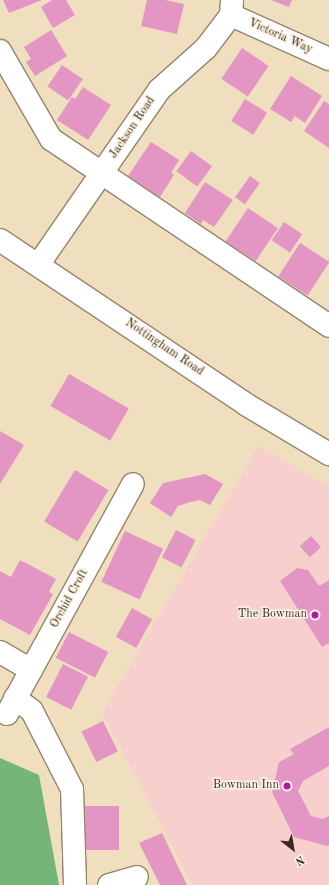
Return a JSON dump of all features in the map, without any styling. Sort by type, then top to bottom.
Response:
[{"type":"street","name":"Victoria Way","points":[[232,7],[329,59]]},
{"type":"street","name":"Jackson Road","points":[[38,265],[159,90],[206,48],[232,7]]},
{"type":"street","points":[[0,51],[51,138],[101,174],[329,326]]},
{"type":"street","name":"Nottingham Road","points":[[0,240],[247,405],[329,454]]},
{"type":"street","name":"Orchid Croft","points":[[76,885],[72,789],[32,711],[11,706],[133,484]]},
{"type":"street","points":[[0,652],[31,670]]},
{"type":"street","points":[[109,885],[137,876]]},
{"type":"shaded area","points":[[258,446],[329,486],[329,885],[193,885],[102,713]]},
{"type":"green space","points":[[0,758],[39,775],[59,885],[0,885]]},
{"type":"building","points":[[3,0],[42,0],[9,13]]},
{"type":"building","points":[[52,0],[66,0],[75,15],[53,28],[41,7]]},
{"type":"building","points":[[147,0],[165,0],[184,4],[177,34],[141,26]]},
{"type":"building","points":[[271,0],[292,0],[289,7]]},
{"type":"building","points":[[51,30],[67,56],[35,76],[26,62],[31,59],[24,47]]},
{"type":"building","points":[[242,48],[269,66],[248,97],[221,79]]},
{"type":"building","points":[[62,65],[83,79],[68,101],[47,87]]},
{"type":"building","points":[[291,76],[322,96],[305,123],[295,116],[291,122],[270,109]]},
{"type":"building","points":[[83,87],[111,105],[88,140],[57,120],[72,97],[75,99]]},
{"type":"building","points":[[245,99],[267,113],[253,135],[231,121]]},
{"type":"building","points":[[324,101],[329,104],[329,148],[304,131]]},
{"type":"building","points":[[151,142],[179,160],[171,173],[174,175],[160,197],[128,176]]},
{"type":"building","points":[[191,151],[212,166],[197,187],[176,171]]},
{"type":"building","points":[[250,176],[260,183],[245,204],[235,197]]},
{"type":"building","points":[[205,182],[233,200],[214,227],[203,220],[201,224],[185,213]]},
{"type":"building","points":[[248,208],[278,228],[255,261],[226,241]]},
{"type":"building","points":[[284,222],[302,234],[290,253],[272,240]]},
{"type":"building","points":[[300,243],[329,262],[308,296],[278,277]]},
{"type":"building","points":[[69,374],[129,408],[110,441],[50,406]]},
{"type":"building","points":[[0,431],[24,445],[0,484]]},
{"type":"building","points":[[75,470],[108,490],[78,542],[44,521]]},
{"type":"building","points":[[205,474],[223,484],[210,505],[200,500],[190,502],[178,506],[171,517],[150,503],[163,483]]},
{"type":"building","points":[[176,530],[196,540],[182,568],[162,558]]},
{"type":"building","points":[[125,531],[163,549],[139,600],[101,582]]},
{"type":"building","points":[[311,536],[321,547],[310,557],[300,546]]},
{"type":"building","points":[[20,560],[56,579],[49,592],[53,594],[30,635],[0,619],[0,571],[11,577]]},
{"type":"building","name":"The Bowman","points":[[297,568],[308,570],[319,586],[329,580],[329,643],[322,647],[280,581]]},
{"type":"building","points":[[132,608],[152,619],[136,648],[116,637]]},
{"type":"building","points":[[69,632],[108,652],[95,678],[56,658]]},
{"type":"building","points":[[63,664],[88,677],[71,710],[46,697]]},
{"type":"building","points":[[103,721],[118,752],[96,762],[81,732]]},
{"type":"building","name":"Bowman Inn","points":[[329,727],[329,766],[303,781],[298,791],[311,816],[323,819],[329,816],[329,845],[327,846],[294,837],[272,792],[279,762],[294,754],[290,749]]},
{"type":"building","points":[[84,806],[119,806],[119,850],[84,850]]},
{"type":"building","points":[[162,833],[187,885],[160,885],[139,843]]},
{"type":"place","name":"The Bowman","points":[[315,615]]},
{"type":"place","name":"Bowman Inn","points":[[287,786]]}]
